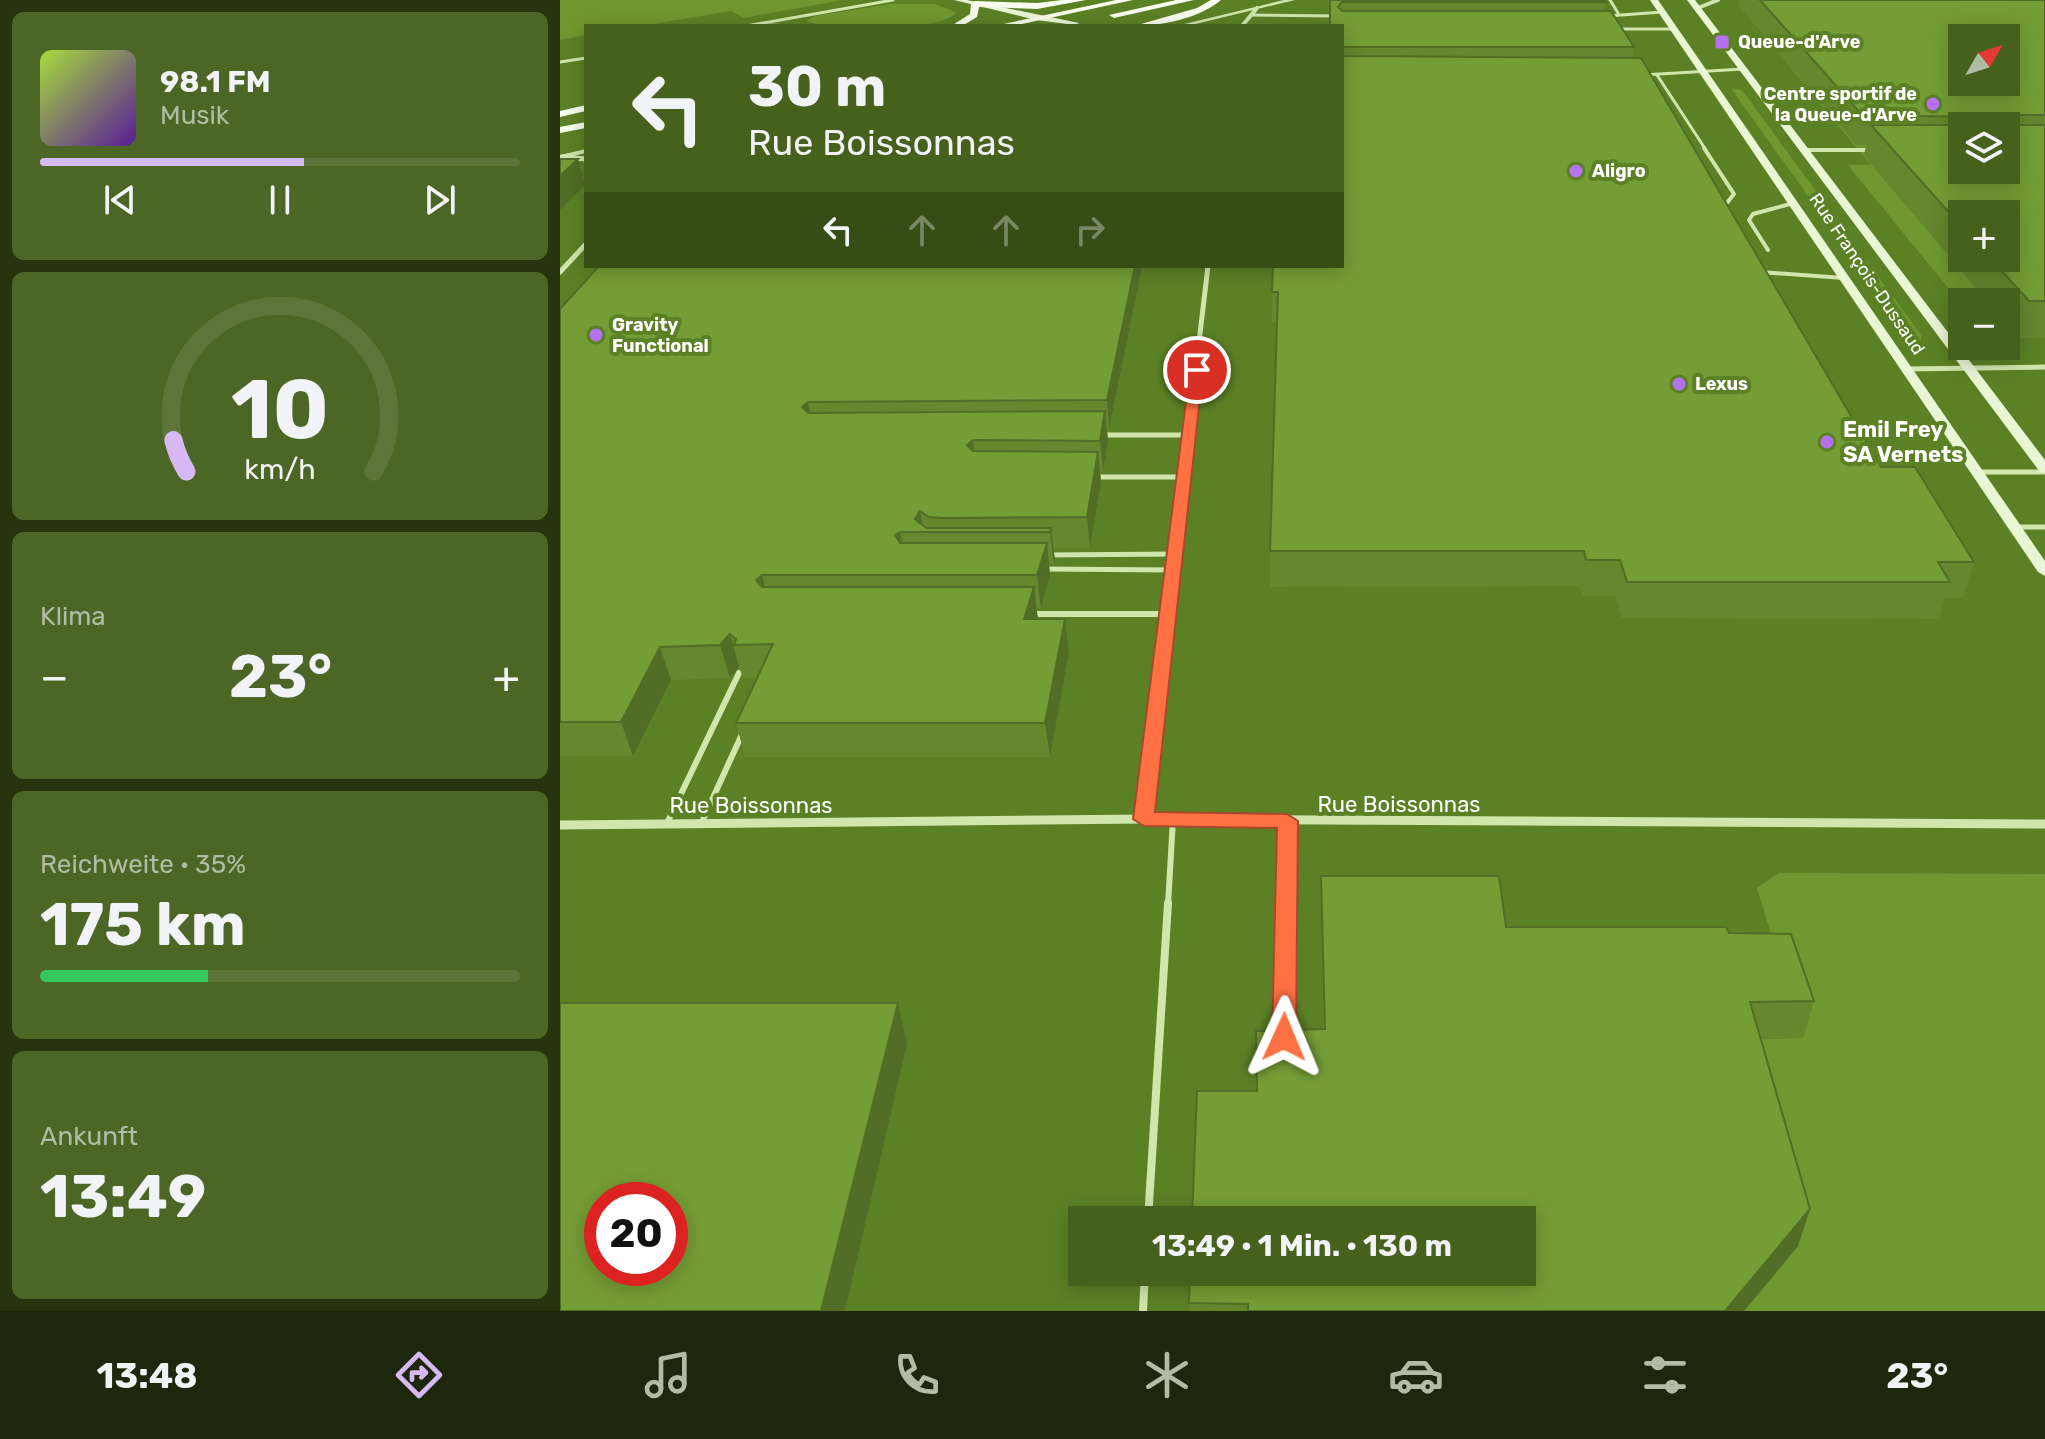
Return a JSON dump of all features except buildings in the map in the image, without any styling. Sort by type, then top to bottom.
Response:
[{"type":"main road","points":[[958,0],[1036,18],[1075,23]]},
{"type":"main road","points":[[975,4],[1037,6],[1082,0]]},
{"type":"main road","points":[[1008,24],[1129,0]]},
{"type":"main road","points":[[1070,24],[1190,0]]},
{"type":"main road","points":[[1147,24],[1200,10],[1217,0]]},
{"type":"main road","name":"Rue François-Dussaud","points":[[1654,0],[2045,572]]},
{"type":"main road","points":[[958,24],[974,15],[975,4]]},
{"type":"main road","name":"Rue François-Dussaud","points":[[1695,4],[2045,471]]},
{"type":"main road","points":[[560,114],[584,108]]},
{"type":"main road","points":[[560,130],[584,125]]},
{"type":"street","points":[[1188,24],[1292,0]]},
{"type":"street","points":[[1695,4],[1718,0]]},
{"type":"street","points":[[1244,24],[1257,8]]},
{"type":"street","points":[[561,157],[584,151]]},
{"type":"street","points":[[561,157],[584,159]]},
{"type":"street","points":[[560,272],[584,246]]},
{"type":"street","points":[[1144,819],[1208,268]]},
{"type":"street","name":"Rue Boissonnas","points":[[560,825],[1015,823],[1144,819],[2045,824]]},
{"type":"lane","points":[[759,24],[893,0]]},
{"type":"lane","points":[[1610,0],[1619,13]]},
{"type":"lane","points":[[1597,13],[1663,12]]},
{"type":"lane","points":[[1601,17],[1619,13]]},
{"type":"lane","points":[[1251,15],[1346,16]]},
{"type":"lane","points":[[1609,29],[1675,29]]},
{"type":"lane","points":[[560,62],[584,58]]},
{"type":"lane","points":[[1631,75],[1684,75],[1703,69],[1743,69]]},
{"type":"lane","points":[[1657,75],[1734,194],[1721,210]]},
{"type":"lane","points":[[1804,150],[1887,150]]},
{"type":"lane","points":[[1768,250],[1749,220],[1753,214],[1794,203]]},
{"type":"lane","points":[[1759,272],[1845,278]]},
{"type":"lane","points":[[1908,369],[2045,367]]},
{"type":"lane","points":[[1089,435],[1189,435]]},
{"type":"lane","points":[[1978,472],[2045,471]]},
{"type":"lane","points":[[1083,477],[1185,477]]},
{"type":"lane","points":[[2016,527],[2045,527]]},
{"type":"lane","points":[[1040,555],[1176,554]]},
{"type":"lane","points":[[1033,569],[1174,570]]},
{"type":"lane","points":[[1015,614],[1168,614]]},
{"type":"lane","points":[[667,823],[739,673]]},
{"type":"lane","points":[[701,824],[746,725]]},
{"type":"lane","points":[[1149,1206],[1173,819]]},
{"type":"lane","points":[[1284,1052],[1287,821]]},
{"type":"lane","points":[[1143,1311],[1144,1286]]},
{"type":"green space","points":[[560,0],[842,0],[744,18],[731,11],[653,24],[584,24],[584,35],[560,40]]},
{"type":"green space","points":[[891,4],[934,4],[956,12],[947,19],[931,24],[819,24],[806,21],[815,16]]},
{"type":"green space","points":[[1785,61],[1948,80],[1948,96],[2006,96],[2006,112],[1948,112],[1948,132],[1873,166],[1948,255],[1948,272],[1963,272],[1976,288],[1948,288],[1848,165],[1871,165]]},
{"type":"green space","points":[[1732,90],[1742,90],[1921,335],[1921,341],[1910,338]]},
{"type":"green space","points":[[1779,873],[2045,874],[2045,1311],[1744,1311],[1798,1246],[1740,1040],[1803,1038],[1757,888]]},
{"type":"place","name":"Queue-d'Arve","points":[[1722,42]]},
{"type":"place","name":"Centre sportif de la Queue-d'Arve","points":[[1933,104]]},
{"type":"place","name":"Aligro","points":[[1576,171]]},
{"type":"place","name":"Gravity Functional","points":[[596,335]]},
{"type":"place","name":"Lexus","points":[[1679,384]]},
{"type":"place","name":"Emil Frey SA Vernets","points":[[1827,442]]},
{"type":"route","points":[[1197,370],[1144,819],[1287,821],[1284,1037]]}]
